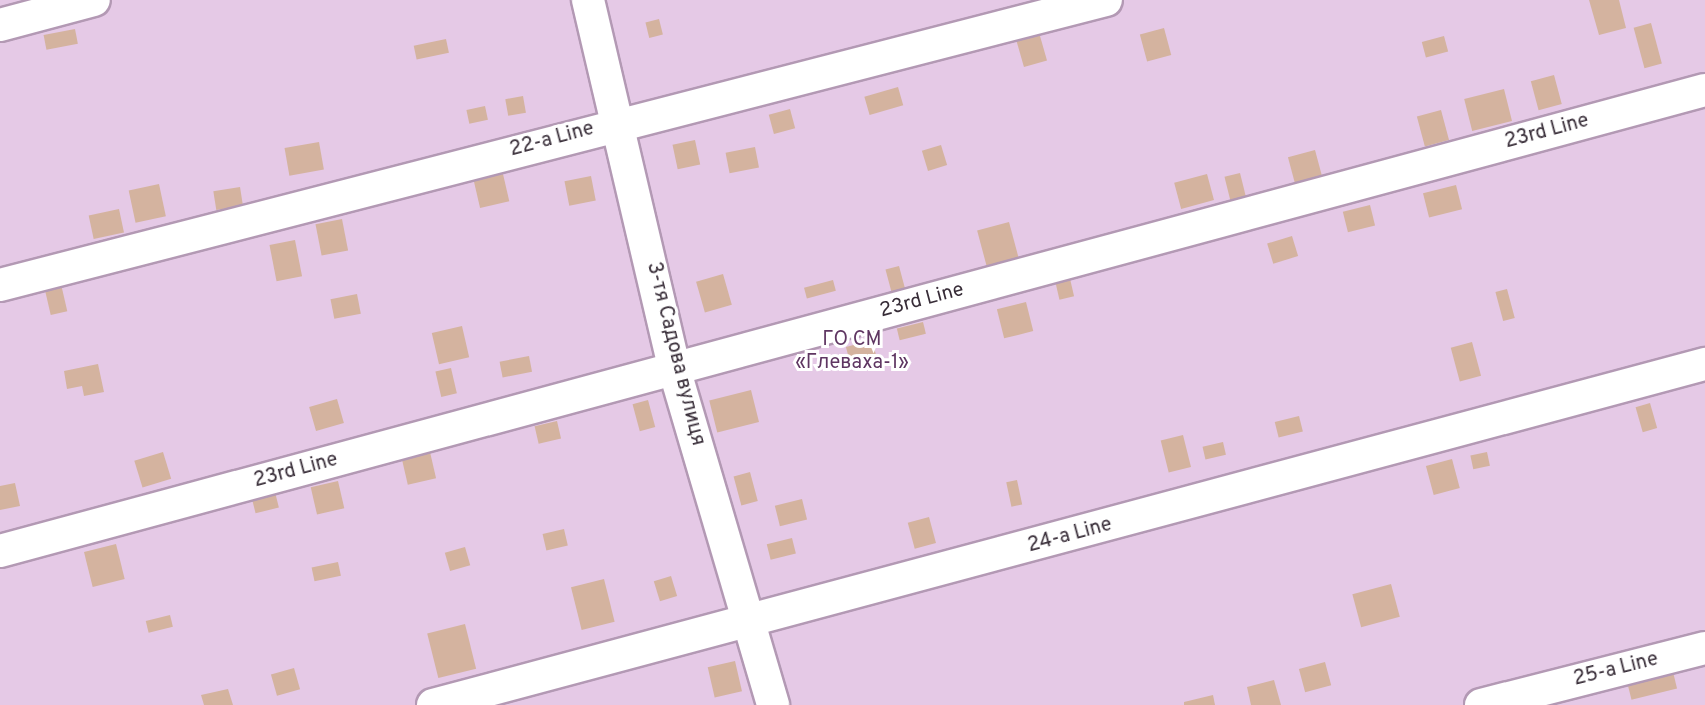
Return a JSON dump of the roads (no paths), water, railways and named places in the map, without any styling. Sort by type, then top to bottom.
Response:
[{"type":"street","points":[[0,25],[94,0]]},
{"type":"street","name":"3-тя Садова вулиця","points":[[588,0],[621,122],[674,368],[773,705]]},
{"type":"street","name":"22-a Line","points":[[0,285],[621,122],[1106,0]]},
{"type":"street","name":"23rd Line","points":[[0,551],[1705,90]]},
{"type":"street","name":"24-a Line","points":[[433,705],[1705,364]]},
{"type":"street","name":"25-a Line","points":[[1481,705],[1705,648]]},
{"type":"park label","name":"ГО СМ «Глеваха-1»","points":[[852,352]]}]
